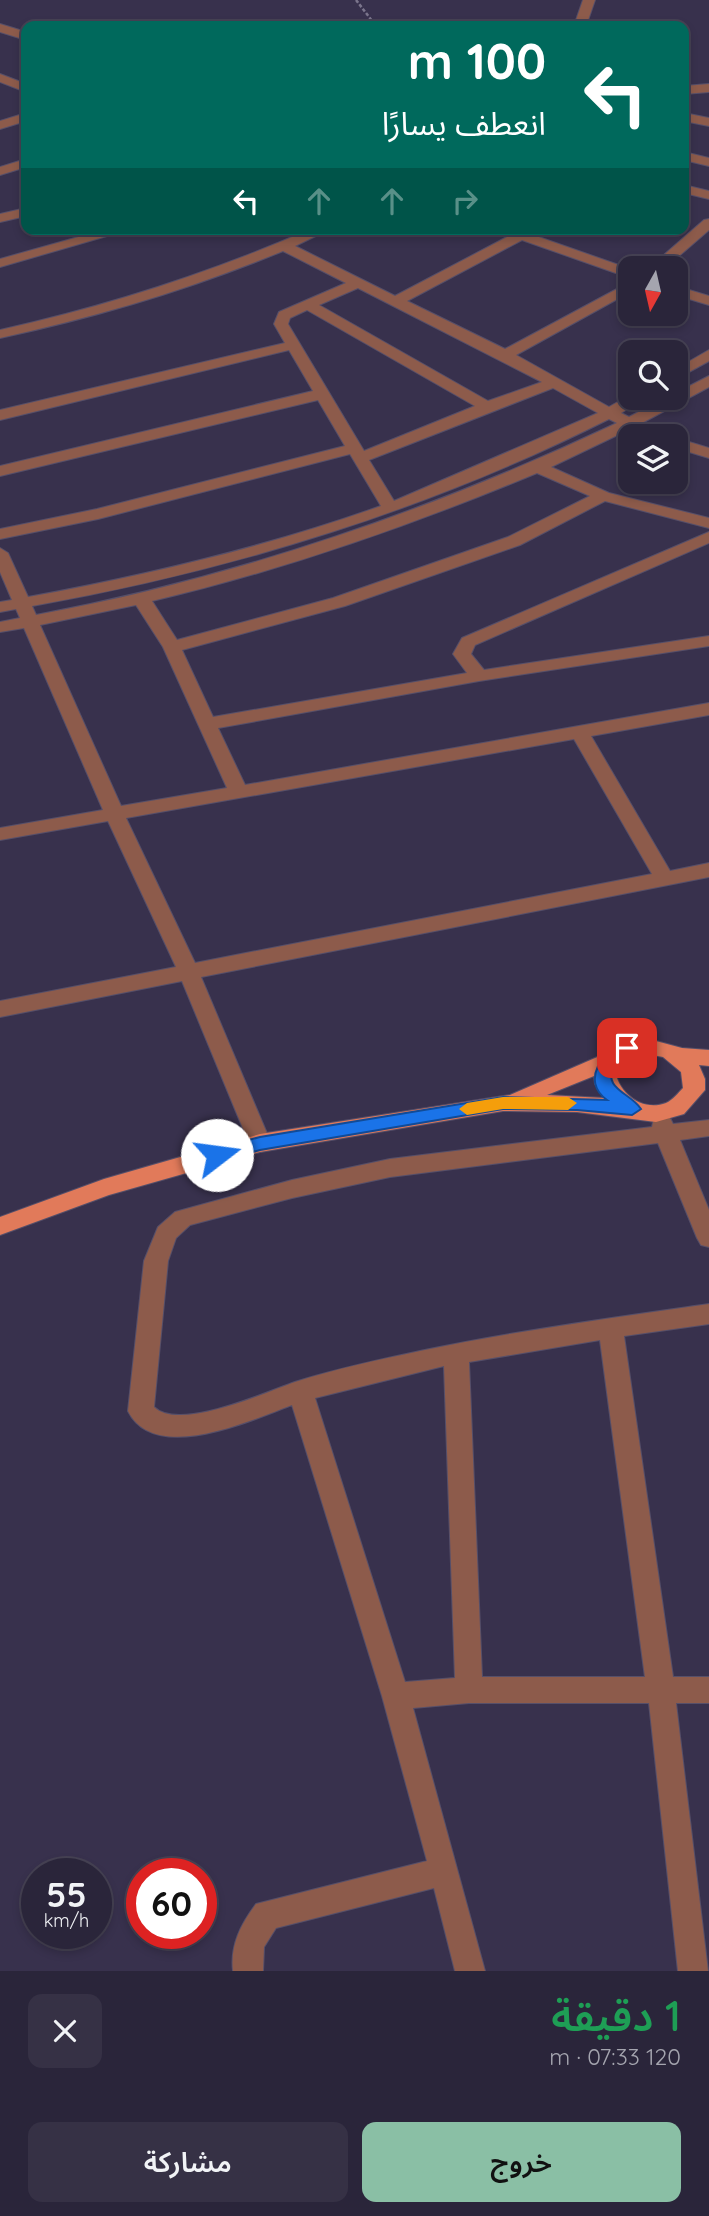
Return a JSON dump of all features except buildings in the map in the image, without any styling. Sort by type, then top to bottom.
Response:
[{"type":"main road","points":[[680,1056],[693,1072],[694,1090],[662,1123],[632,1109],[609,1093],[604,1082],[603,1071],[616,1053],[641,1045],[655,1046],[680,1056],[709,1058]]},
{"type":"main road","points":[[503,1103],[608,1061]]},
{"type":"main road","points":[[681,1105],[709,1095]]},
{"type":"main road","points":[[0,1226],[104,1188],[260,1143],[503,1103],[577,1104],[632,1109]]},
{"type":"street","points":[[582,21],[589,0]]},
{"type":"street","points":[[0,28],[21,34]]},
{"type":"street","points":[[1,79],[21,86]]},
{"type":"street","points":[[689,90],[709,88]]},
{"type":"street","points":[[689,118],[709,122]]},
{"type":"street","points":[[0,125],[21,119]]},
{"type":"street","points":[[689,157],[709,162]]},
{"type":"street","points":[[0,171],[21,165]]},
{"type":"street","points":[[689,190],[709,195]]},
{"type":"street","points":[[0,218],[21,213]]},
{"type":"street","points":[[670,256],[709,223]]},
{"type":"street","points":[[0,263],[102,235]]},
{"type":"street","points":[[0,334],[144,298],[285,247],[310,235]]},
{"type":"street","points":[[398,300],[524,235]]},
{"type":"street","points":[[533,235],[618,269]]},
{"type":"street","points":[[285,247],[398,300],[505,355],[628,424]]},
{"type":"street","points":[[360,282],[306,304],[282,318],[283,329],[390,508]]},
{"type":"street","points":[[505,355],[618,293]]},
{"type":"street","points":[[688,294],[709,302]]},
{"type":"street","points":[[306,304],[487,407]]},
{"type":"street","points":[[0,415],[293,345]]},
{"type":"street","points":[[688,368],[709,355]]},
{"type":"street","points":[[632,424],[709,381]]},
{"type":"street","points":[[0,534],[98,514],[358,453],[555,382]]},
{"type":"street","points":[[0,471],[322,394]]},
{"type":"street","points":[[0,607],[136,581],[243,554],[390,508],[618,410]]},
{"type":"street","points":[[0,627],[141,598],[340,542],[409,519],[540,468],[618,431]]},
{"type":"street","points":[[688,447],[709,453]]},
{"type":"street","points":[[540,468],[603,496],[709,523]]},
{"type":"street","points":[[172,647],[339,603],[514,541],[603,496]]},
{"type":"street","points":[[479,676],[462,654],[468,642],[709,537]]},
{"type":"street","points":[[0,553],[114,813],[189,972],[260,1143]]},
{"type":"street","points":[[141,598],[172,647],[238,790]]},
{"type":"street","points":[[207,724],[479,676],[709,641]]},
{"type":"street","points":[[0,834],[709,709]]},
{"type":"street","points":[[580,732],[665,879]]},
{"type":"street","points":[[0,1009],[709,870]]},
{"type":"street","points":[[709,1128],[662,1123],[390,1168],[292,1189],[183,1217],[166,1233],[156,1261],[141,1410],[145,1419],[156,1425],[197,1425],[300,1391],[456,1353],[709,1314]]},
{"type":"street","points":[[662,1123],[709,1238]]},
{"type":"street","points":[[611,1328],[661,1690],[692,1971]]},
{"type":"street","points":[[456,1353],[469,1690]]},
{"type":"street","points":[[300,1391],[396,1696],[470,1971]]},
{"type":"street","points":[[396,1696],[469,1690],[709,1690]]},
{"type":"street","points":[[248,1971],[246,1958],[251,1934],[267,1915],[444,1871]]},
{"type":"path","points":[[356,0],[372,21]]},
{"type":"slow traffic","points":[[467,1109],[503,1103],[568,1103]]},
{"type":"route","points":[[217,1155],[260,1143],[503,1103],[577,1104],[632,1109],[609,1093],[603,1071],[616,1053],[627,1048]]}]
